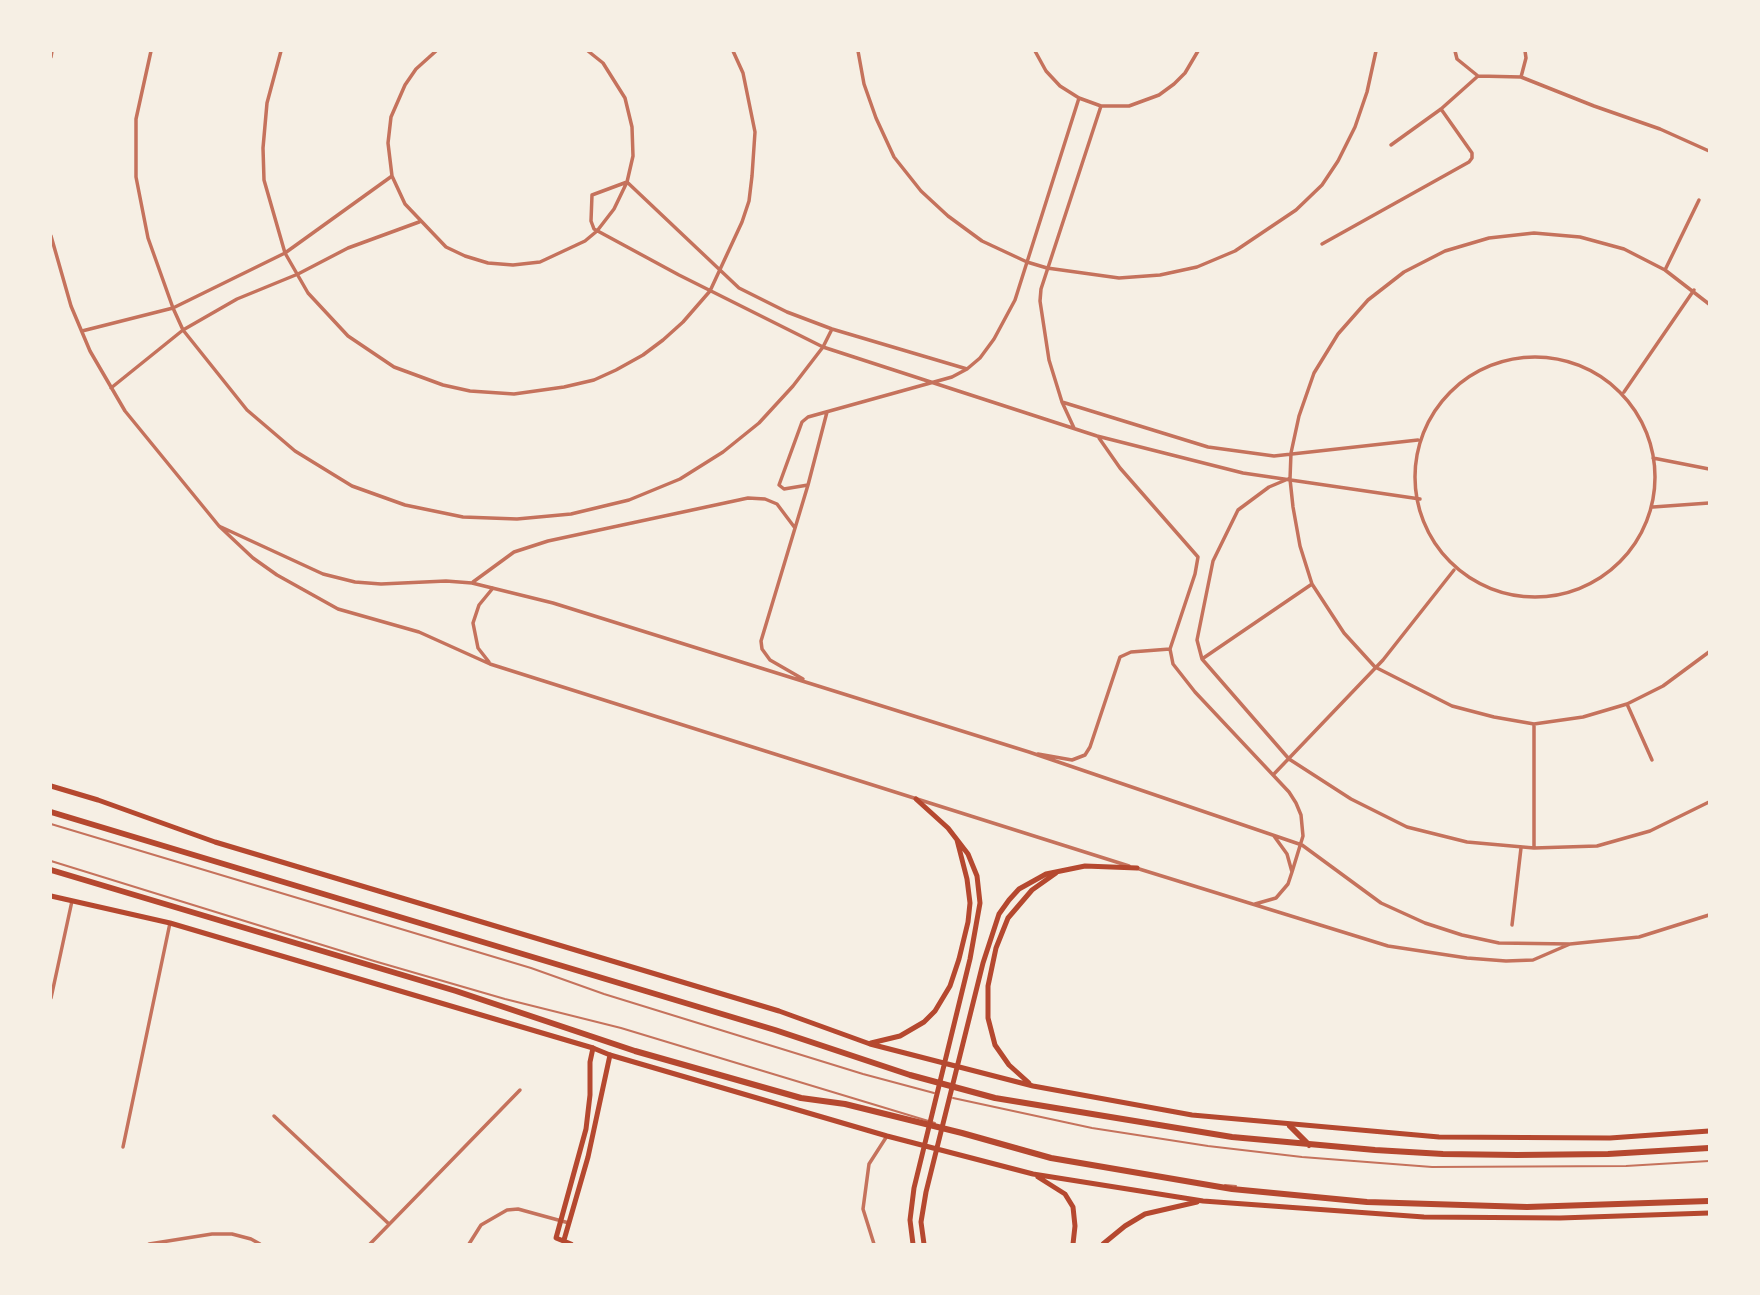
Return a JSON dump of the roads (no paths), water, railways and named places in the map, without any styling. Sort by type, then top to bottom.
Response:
[{"type":"highway","points":[[51,812],[762,1026],[922,1079],[995,1098],[1232,1137],[1309,1145],[1443,1154],[1517,1155],[1608,1154],[1709,1148]]},
{"type":"highway","points":[[51,870],[456,991],[635,1051],[801,1098],[845,1104],[1051,1158],[1232,1189],[1367,1202],[1527,1207],[1709,1200]]},
{"type":"highway","points":[[1290,1126],[1309,1145]]},
{"type":"main road","points":[[51,786],[215,842],[779,1012],[870,1044],[1033,1086],[1192,1115],[1290,1126],[1439,1137],[1610,1138],[1709,1131]]},
{"type":"main road","points":[[913,1244],[910,1220],[914,1188],[970,960],[978,920],[979,891],[973,864],[956,837],[916,799]]},
{"type":"main road","points":[[870,1044],[900,1036],[923,1022],[943,999],[955,974],[970,903],[968,878],[956,837]]},
{"type":"main road","points":[[924,1244],[921,1222],[926,1192],[983,962],[992,931],[1009,900],[1030,882],[1062,869],[1085,866],[1137,868]]},
{"type":"main road","points":[[1033,1086],[1009,1065],[995,1045],[988,1018],[990,976],[996,948],[1008,918],[1032,890],[1062,869]]},
{"type":"main road","points":[[51,895],[170,923],[887,1136],[1033,1174],[1203,1201],[1424,1217],[1560,1219],[1709,1213]]},
{"type":"main road","points":[[571,1244],[556,1238],[586,1129],[593,1048]]},
{"type":"main road","points":[[564,1240],[588,1157],[610,1055]]},
{"type":"main road","points":[[1033,1174],[1065,1194],[1073,1207],[1073,1244]]},
{"type":"main road","points":[[1103,1244],[1135,1218],[1155,1210],[1203,1201]]},
{"type":"street","points":[[51,57],[52,51]]},
{"type":"street","points":[[151,51],[136,119],[136,177],[148,238],[183,330],[247,410],[295,451],[352,486],[405,505],[463,517],[517,519],[571,514],[629,500],[680,479],[723,452],[759,423],[793,386],[832,329]]},
{"type":"street","points":[[281,51],[267,103],[263,148],[264,180],[285,253],[308,293],[348,336],[374,356],[418,378],[490,393],[527,393],[564,387],[594,380],[616,370],[663,340],[710,291],[722,270],[749,201],[753,165],[755,132],[750,103],[743,73],[733,51]]},
{"type":"street","points":[[436,51],[416,69],[405,85],[391,117],[388,143],[392,176],[405,204],[419,222],[446,247],[488,263],[513,265],[540,262],[585,241],[614,209],[627,182],[633,156],[632,127],[625,99],[603,63],[588,51]]},
{"type":"street","points":[[858,51],[864,84],[894,156],[921,191],[948,216],[982,241],[1027,262],[1047,268],[1119,278],[1160,275],[1210,262],[1235,251],[1296,210],[1322,186],[1338,162],[1355,127],[1367,92],[1376,51]]},
{"type":"street","points":[[1035,51],[1046,71],[1060,86],[1079,98],[1101,106],[1129,107],[1159,95],[1185,73],[1198,51]]},
{"type":"street","points":[[1455,51],[1457,59],[1478,76],[1521,77],[1660,129],[1709,151]]},
{"type":"street","points":[[1521,77],[1525,51]]},
{"type":"street","points":[[1391,145],[1441,109],[1478,76]]},
{"type":"street","points":[[808,485],[784,489],[779,485],[802,422],[808,417],[953,377],[980,358],[1006,319],[1015,300],[1079,98]]},
{"type":"street","points":[[1074,428],[1062,402],[1049,360],[1041,314],[1041,289],[1101,106]]},
{"type":"street","points":[[1322,244],[1469,162],[1472,153],[1441,109]]},
{"type":"street","points":[[82,331],[173,308],[285,253],[392,176]]},
{"type":"street","points":[[627,182],[592,195],[590,221],[597,230],[822,347],[1097,436],[1243,473],[1420,499]]},
{"type":"street","points":[[627,182],[739,288],[787,312],[832,329],[967,369]]},
{"type":"street","points":[[1665,270],[1699,200]]},
{"type":"street","points":[[111,388],[183,330],[237,299],[298,274],[348,248],[419,222]]},
{"type":"street","points":[[1709,304],[1665,270],[1624,249],[1580,237],[1534,233],[1489,238],[1445,251],[1395,279],[1368,300],[1338,334],[1314,373],[1299,416],[1291,453],[1290,478],[1300,546],[1312,584],[1344,633],[1375,667],[1452,706],[1494,718],[1534,724],[1583,717],[1627,704],[1662,686],[1709,652]]},
{"type":"street","points":[[51,236],[63,281],[90,351],[125,411],[233,541],[269,570],[338,609],[419,632],[490,664],[1388,946],[1467,958],[1533,960],[1570,944]]},
{"type":"street","points":[[1624,392],[1694,290]]},
{"type":"street","points":[[1524,357],[1560,359],[1593,372],[1624,392],[1646,431],[1653,458],[1653,507],[1631,551],[1594,584],[1573,593],[1547,598],[1498,593],[1474,583],[1454,569],[1431,543],[1420,499],[1418,440],[1434,408],[1458,383],[1489,365],[1524,357]]},
{"type":"street","points":[[1062,402],[1208,447],[1274,456],[1418,440]]},
{"type":"street","points":[[810,683],[770,660],[762,649],[761,642],[827,412]]},
{"type":"street","points":[[1097,436],[1120,468],[1198,557],[1170,649],[1172,664],[1296,803],[1303,825],[1302,845],[1288,884],[1276,898],[1253,905]]},
{"type":"street","points":[[1653,458],[1709,469]]},
{"type":"street","points":[[1290,478],[1269,487],[1238,510],[1213,561],[1197,640],[1202,659],[1289,759],[1351,799],[1407,827],[1467,842],[1521,848],[1597,846],[1650,831],[1709,802]]},
{"type":"street","points":[[472,583],[514,552],[748,498],[772,501],[795,528]]},
{"type":"street","points":[[1653,507],[1709,503]]},
{"type":"street","points":[[219,526],[304,567],[355,582],[381,584],[446,581],[494,588],[553,603],[1029,752],[1302,845],[1381,903],[1424,923],[1462,935],[1499,943],[1570,944],[1639,937],[1709,915]]},
{"type":"street","points":[[1272,775],[1375,667],[1454,569]]},
{"type":"street","points":[[1202,659],[1312,584]]},
{"type":"street","points":[[490,664],[478,648],[473,623],[479,605],[494,588]]},
{"type":"street","points":[[1029,752],[1072,760],[1085,755],[1120,657],[1131,652],[1170,649]]},
{"type":"street","points":[[1627,704],[1652,760]]},
{"type":"street","points":[[1534,724],[1534,848]]},
{"type":"street","points":[[1273,836],[1287,854],[1293,872]]},
{"type":"street","points":[[1512,925],[1521,848]]},
{"type":"street","points":[[51,998],[72,901]]},
{"type":"street","points":[[123,1147],[170,923]]},
{"type":"street","points":[[370,1244],[520,1090]]},
{"type":"street","points":[[274,1116],[390,1224]]},
{"type":"street","points":[[874,1244],[863,1209],[869,1164],[887,1136]]},
{"type":"street","points":[[469,1244],[481,1225],[507,1210],[518,1209],[569,1223]]},
{"type":"street","points":[[149,1244],[212,1234],[232,1234],[260,1244]]},
{"type":"lane","points":[[51,824],[519,965],[604,995],[863,1074],[978,1105],[1208,1146],[1302,1157],[1432,1167],[1626,1166],[1709,1161]]},
{"type":"lane","points":[[51,861],[374,961],[505,999],[621,1028],[861,1102],[1055,1157],[1235,1186],[1402,1202],[1565,1206],[1709,1200]]}]
